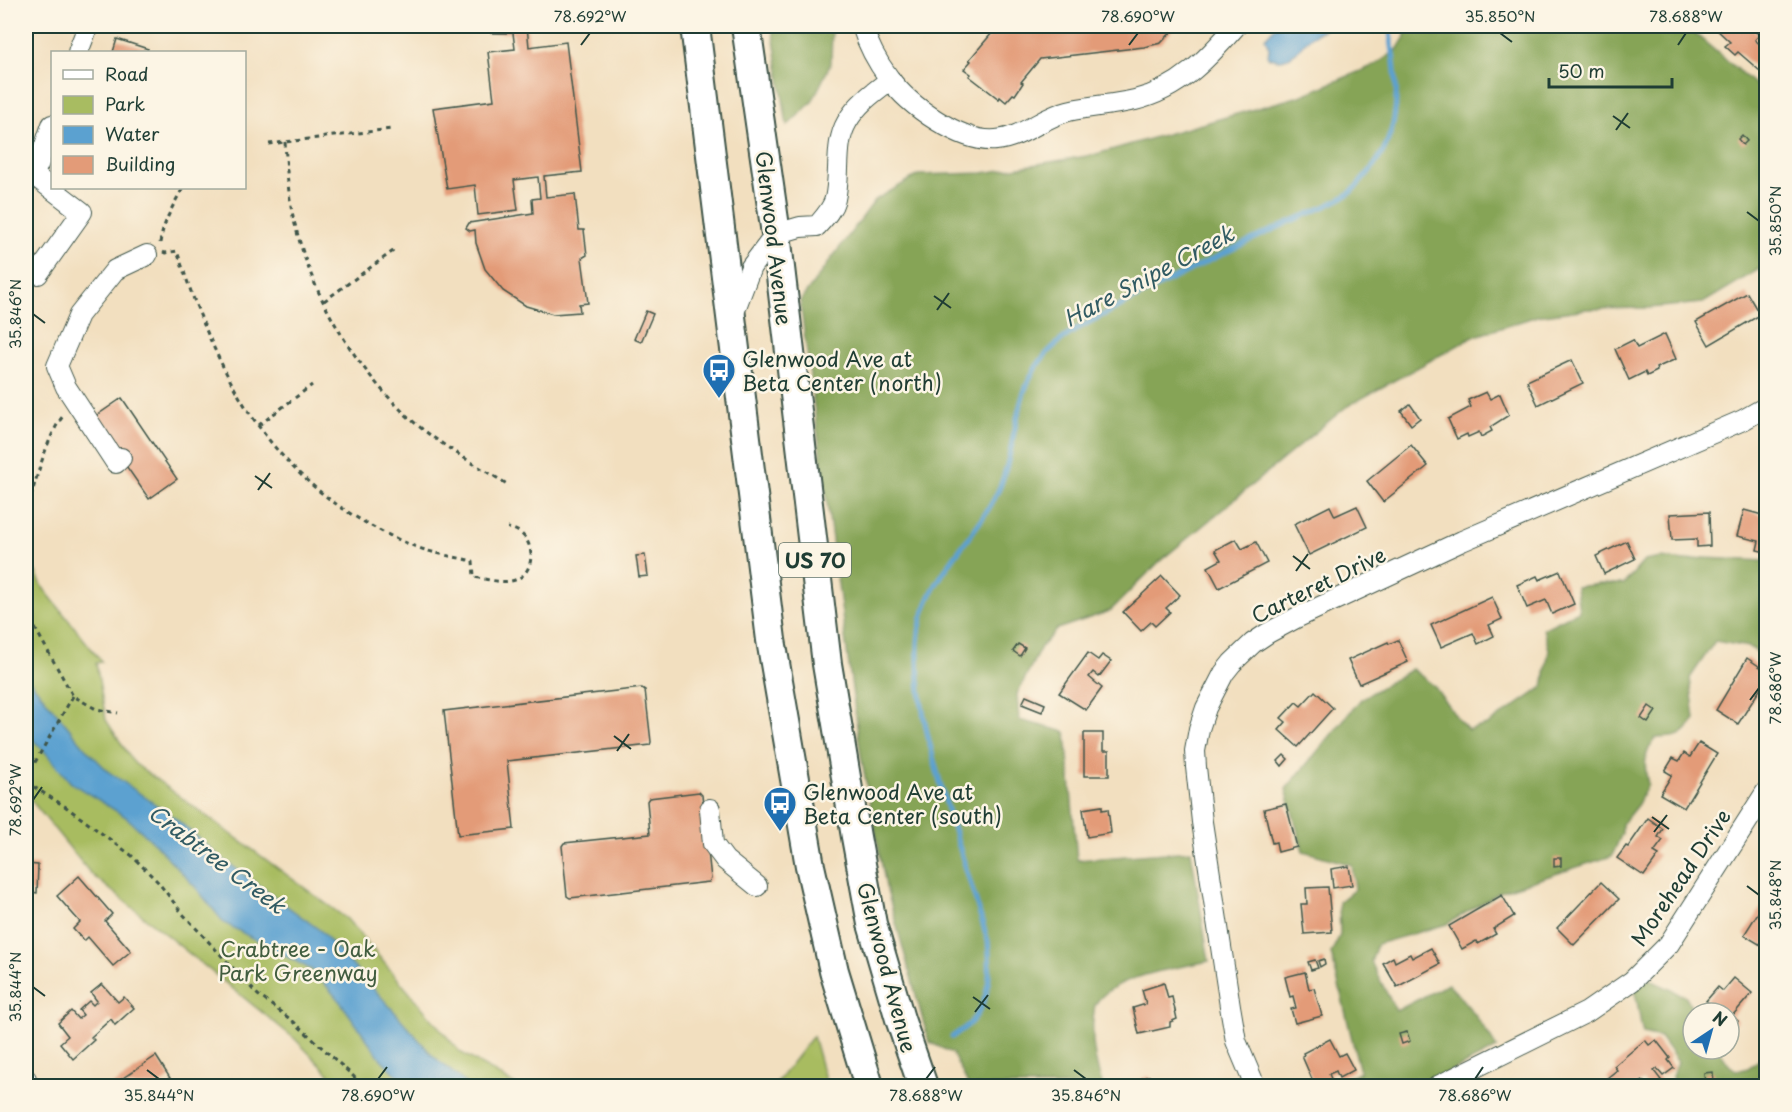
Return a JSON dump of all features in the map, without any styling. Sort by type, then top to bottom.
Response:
[{"type":"highway","name":"US 70","points":[[694,26],[771,640],[810,866],[834,971],[869,1086]]},
{"type":"highway","name":"Glenwood Avenue","points":[[746,26],[776,234],[827,664],[872,924],[900,1019],[923,1086]]},
{"type":"street","points":[[78,51],[88,26]]},
{"type":"street","points":[[861,26],[867,42],[890,80],[918,106],[941,123],[962,134],[978,139],[996,140],[1013,136],[1058,113],[1134,100],[1157,93],[1198,68],[1236,26]]},
{"type":"street","points":[[731,318],[751,267],[776,234],[817,226],[829,213],[835,200],[839,154],[846,123],[867,97],[890,80]]},
{"type":"street","points":[[26,264],[38,274],[82,212],[28,176],[38,165],[51,128]]},
{"type":"street","points":[[121,458],[116,463],[66,387],[57,366],[79,315],[115,270],[147,255]]},
{"type":"street","name":"Carteret Drive","points":[[1255,1086],[1236,1041],[1202,822],[1196,767],[1195,751],[1199,729],[1206,708],[1224,673],[1232,663],[1268,633],[1306,614],[1462,541],[1743,420],[1767,407]]},
{"type":"street","points":[[1743,420],[1767,424]]},
{"type":"street","name":"Morehead Drive","points":[[1438,1086],[1587,1012],[1632,981],[1669,944],[1767,792]]},
{"type":"street","points":[[710,808],[713,844],[725,860],[757,886]]},
{"type":"street","points":[[26,1079],[28,1086]]},
{"type":"path","points":[[269,144],[391,129]]},
{"type":"path","points":[[285,142],[289,194],[296,228],[308,265],[334,322],[362,365],[416,423],[447,447],[507,484]]},
{"type":"path","points":[[182,189],[161,232],[161,250],[165,253],[177,251],[196,310],[231,383],[258,426],[285,460],[320,493],[359,520],[422,549],[472,561],[474,577],[513,581],[524,573],[532,558],[531,547],[517,529],[508,528]]},
{"type":"path","points":[[324,301],[396,249]]},
{"type":"path","points":[[258,426],[312,385]]},
{"type":"path","points":[[26,514],[58,422],[77,404]]},
{"type":"path","points":[[26,612],[74,696],[96,709],[118,713]]},
{"type":"path","points":[[74,696],[27,778],[131,855],[158,882],[182,913],[258,995],[294,1022],[364,1086]]},
{"type":"green space","points":[[772,26],[832,26],[831,63],[812,102],[787,126]]},
{"type":"green space","points":[[1405,26],[1686,26],[1766,94],[1766,265],[1703,303],[1649,308],[1587,309],[1537,316],[1473,337],[1346,407],[1159,562],[1110,611],[1057,629],[1041,647],[1017,694],[1019,720],[1066,732],[1077,860],[1191,851],[1209,961],[1147,974],[1130,980],[1116,986],[1095,1005],[1094,1053],[1103,1086],[969,1086],[952,1053],[929,1042],[886,887],[861,756],[800,301],[875,200],[918,175],[983,173],[1093,155],[1300,96],[1375,65],[1397,50],[1405,37]]},
{"type":"green space","name":"Crabtree - Oak Park Greenway","points":[[26,553],[44,589],[102,662],[96,663],[106,720],[134,763],[347,919],[460,1052],[517,1086],[341,1086],[295,1039],[91,874],[26,794]]},
{"type":"green space","points":[[1661,558],[1685,561],[1704,558],[1766,561],[1766,657],[1749,647],[1715,641],[1690,678],[1695,719],[1683,733],[1675,737],[1656,738],[1652,744],[1646,760],[1648,784],[1638,804],[1622,824],[1622,833],[1612,856],[1502,891],[1447,924],[1377,944],[1371,962],[1396,1011],[1448,984],[1475,1014],[1497,1048],[1422,1086],[1331,1086],[1360,1072],[1331,953],[1340,935],[1339,902],[1355,889],[1352,865],[1303,851],[1286,789],[1361,699],[1412,669],[1434,686],[1468,730],[1487,725],[1543,687],[1549,649],[1543,629],[1579,611],[1576,587],[1624,584],[1644,561]]},
{"type":"green space","points":[[1648,979],[1685,996],[1688,1001],[1681,1001],[1681,1061],[1726,1061],[1737,1071],[1748,1068],[1766,1055],[1766,1086],[1674,1086],[1672,1076],[1678,1062],[1660,1037],[1643,1033],[1634,990]]},
{"type":"green space","points":[[813,1036],[827,1086],[774,1086]]},
{"type":"water","points":[[1276,26],[1332,26],[1316,34],[1288,58],[1276,60],[1268,57],[1269,48],[1265,38]]},
{"type":"water","name":"Crabtree Creek","points":[[26,676],[87,750],[109,772],[175,818],[220,857],[321,931],[433,1056],[469,1086],[408,1086],[381,1059],[341,1003],[314,971],[224,923],[197,889],[126,817],[71,783],[26,733]]},
{"type":"building","points":[[26,26],[34,26],[27,46],[30,47],[26,60]]},
{"type":"building","points":[[474,26],[527,26],[529,47],[566,42],[582,172],[544,176],[546,197],[575,194],[579,230],[584,230],[587,255],[582,258],[588,303],[579,304],[580,312],[553,314],[526,306],[503,291],[485,269],[476,243],[475,230],[470,231],[466,228],[469,223],[533,213],[532,199],[540,198],[538,177],[514,180],[518,210],[478,215],[475,185],[447,189],[433,108],[494,100],[488,52],[515,49],[513,33],[492,33]]},
{"type":"building","points":[[998,26],[1177,26],[1161,43],[1040,59],[1021,82],[1023,83],[1015,95],[1013,94],[1006,102],[969,76],[971,74],[964,69]]},
{"type":"building","points":[[1715,26],[1749,26],[1759,35],[1755,40],[1766,50],[1766,64],[1760,71],[1738,52],[1735,55],[1725,46],[1730,42]]},
{"type":"building","points":[[117,39],[148,49],[147,51],[113,51]]},
{"type":"building","points":[[1742,135],[1747,141],[1743,145],[1738,139]]},
{"type":"building","points":[[1747,293],[1760,315],[1709,345],[1696,322]]},
{"type":"building","points":[[646,311],[653,314],[641,342],[634,339]]},
{"type":"building","points":[[1665,334],[1676,359],[1656,368],[1657,371],[1647,376],[1645,372],[1629,380],[1615,349],[1633,340],[1637,348]]},
{"type":"building","points":[[1572,360],[1583,383],[1538,405],[1527,381]]},
{"type":"building","points":[[1486,392],[1490,399],[1500,394],[1509,415],[1490,427],[1492,431],[1481,437],[1479,432],[1457,439],[1448,419],[1471,407],[1468,400]]},
{"type":"building","points":[[122,398],[177,479],[149,499],[93,418]]},
{"type":"building","points":[[1410,404],[1420,418],[1411,425],[1401,411]]},
{"type":"building","points":[[1411,445],[1428,466],[1383,502],[1367,481]]},
{"type":"building","points":[[1330,506],[1335,516],[1357,506],[1367,527],[1309,555],[1294,524]]},
{"type":"building","points":[[1744,510],[1766,516],[1766,552],[1757,550],[1759,541],[1737,536]]},
{"type":"building","points":[[1709,512],[1710,546],[1697,547],[1697,539],[1672,540],[1670,514]]},
{"type":"building","points":[[1236,539],[1242,549],[1256,542],[1267,563],[1219,588],[1208,567],[1221,560],[1215,550]]},
{"type":"building","points":[[1627,541],[1635,559],[1604,574],[1596,556]]},
{"type":"building","points":[[645,555],[648,576],[639,577],[636,556]]},
{"type":"building","points":[[1560,571],[1574,604],[1552,614],[1546,600],[1527,608],[1517,585],[1537,576],[1539,580]]},
{"type":"building","points":[[1162,576],[1180,595],[1166,608],[1170,612],[1155,626],[1151,622],[1141,631],[1123,612]]},
{"type":"building","points":[[1492,597],[1502,619],[1489,625],[1494,636],[1478,644],[1473,633],[1441,647],[1431,625]]},
{"type":"building","points":[[1398,640],[1408,662],[1359,684],[1348,660],[1388,642],[1389,644]]},
{"type":"building","points":[[1018,644],[1025,648],[1020,656],[1013,651]]},
{"type":"building","points":[[1088,653],[1098,660],[1102,655],[1111,661],[1099,677],[1093,672],[1089,677],[1102,688],[1086,710],[1059,693]]},
{"type":"building","points":[[1747,658],[1766,671],[1766,680],[1738,724],[1716,710]]},
{"type":"building","points":[[642,688],[645,690],[650,745],[507,761],[514,829],[458,835],[444,711]]},
{"type":"building","points":[[1315,691],[1333,708],[1298,747],[1279,730],[1286,722],[1281,718],[1296,702],[1301,706]]},
{"type":"building","points":[[1026,696],[1045,704],[1042,712],[1022,704]]},
{"type":"building","points":[[1649,706],[1656,711],[1648,723],[1641,718]]},
{"type":"building","points":[[1084,733],[1103,733],[1103,751],[1109,751],[1109,776],[1084,776]]},
{"type":"building","points":[[1699,743],[1717,754],[1684,808],[1660,794],[1672,775],[1665,771],[1673,758],[1679,761],[1684,753],[1690,757]]},
{"type":"building","points":[[1284,755],[1288,759],[1282,766],[1278,761]]},
{"type":"building","points":[[699,792],[702,795],[711,879],[709,882],[570,898],[567,896],[562,846],[564,843],[650,834],[647,801],[649,798]]},
{"type":"building","points":[[1286,804],[1297,847],[1278,852],[1276,842],[1272,843],[1264,809]]},
{"type":"building","points":[[1102,806],[1102,810],[1108,809],[1111,833],[1087,837],[1083,809]]},
{"type":"building","points":[[1648,818],[1663,829],[1658,837],[1663,840],[1654,852],[1659,855],[1644,876],[1617,858],[1626,846],[1628,847]]},
{"type":"building","points":[[1554,858],[1561,858],[1561,866],[1554,867]]},
{"type":"building","points":[[26,864],[38,865],[37,893],[26,889]]},
{"type":"building","points":[[1349,866],[1352,885],[1333,888],[1331,869]]},
{"type":"building","points":[[79,876],[112,914],[105,921],[131,951],[113,966],[88,937],[84,941],[73,929],[80,922],[57,896]]},
{"type":"building","points":[[1601,882],[1619,899],[1574,945],[1557,928]]},
{"type":"building","points":[[1328,887],[1332,932],[1304,934],[1301,904],[1307,904],[1306,888]]},
{"type":"building","points":[[1502,895],[1514,916],[1493,929],[1496,934],[1478,944],[1476,941],[1462,949],[1449,926]]},
{"type":"building","points":[[1766,900],[1766,942],[1764,947],[1744,935]]},
{"type":"building","points":[[1431,948],[1440,964],[1397,987],[1383,963],[1393,957],[1395,962],[1410,954],[1412,958]]},
{"type":"building","points":[[1324,959],[1325,964],[1320,967],[1318,961]]},
{"type":"building","points":[[1315,960],[1318,968],[1311,970],[1308,962]]},
{"type":"building","points":[[1305,972],[1309,989],[1314,988],[1322,1016],[1295,1023],[1291,1009],[1296,1008],[1293,996],[1290,997],[1285,977]]},
{"type":"building","points":[[1734,978],[1752,993],[1741,1006],[1741,1001],[1706,1001],[1718,987],[1723,991]]},
{"type":"building","points":[[1164,983],[1168,998],[1172,997],[1177,1019],[1170,1022],[1170,1027],[1139,1034],[1133,1008],[1146,1004],[1142,990]]},
{"type":"building","points":[[102,984],[118,1002],[124,997],[134,1008],[115,1025],[111,1019],[91,1037],[94,1040],[73,1059],[60,1043],[68,1036],[58,1023],[71,1011],[78,1019],[83,1015],[79,1010],[89,1001],[93,1005],[97,1001],[91,993]]},
{"type":"building","points":[[1407,1032],[1410,1041],[1402,1044],[1399,1034]]},
{"type":"building","points":[[1330,1039],[1339,1056],[1345,1053],[1354,1070],[1339,1078],[1336,1071],[1329,1074],[1332,1081],[1315,1086],[1302,1056],[1303,1053]]},
{"type":"building","points":[[1645,1040],[1649,1045],[1656,1040],[1670,1058],[1668,1060],[1674,1068],[1663,1076],[1657,1069],[1654,1071],[1661,1080],[1653,1086],[1647,1086],[1643,1081],[1635,1086],[1614,1086],[1607,1078],[1617,1070],[1614,1066]]},
{"type":"building","points":[[156,1056],[170,1078],[157,1086],[111,1086]]},
{"type":"building","points":[[1713,1072],[1714,1083],[1705,1084],[1704,1073]]},
{"type":"building","points":[[1149,1076],[1152,1081],[1144,1085],[1141,1079]]},
{"type":"waterway","name":"Hare Snipe Creek","points":[[952,1037],[971,1022],[983,1004],[988,984],[989,952],[988,941],[937,771],[922,708],[918,643],[927,603],[946,568],[993,501],[1007,464],[1020,404],[1027,385],[1036,367],[1049,351],[1074,331],[1122,305],[1243,244],[1338,200],[1351,192],[1371,170],[1386,145],[1396,101],[1389,26]]},
{"type":"place","name":"Glenwood Ave at Beta Center (north)","points":[[719,399]]},
{"type":"place","name":"Glenwood Ave at Beta Center (south)","points":[[780,832]]}]
